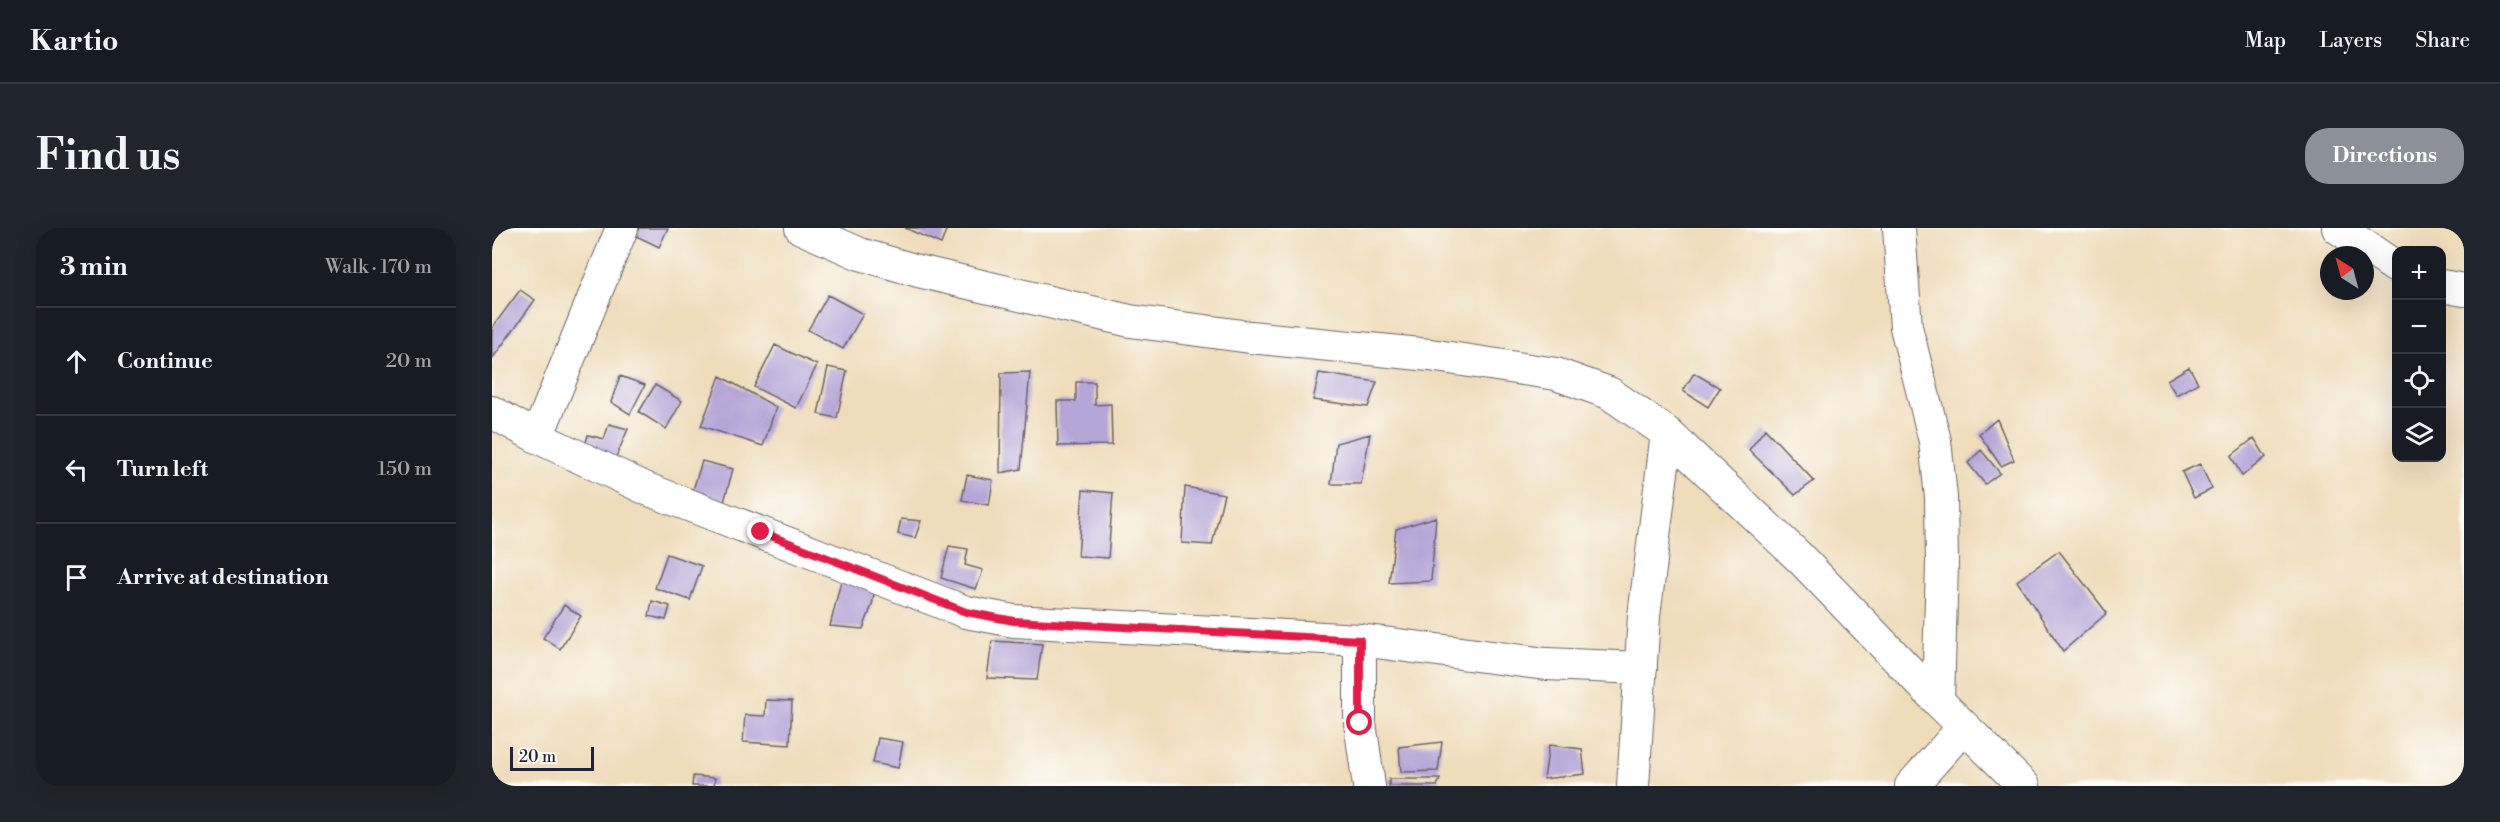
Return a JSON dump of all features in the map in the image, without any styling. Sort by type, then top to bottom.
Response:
[{"type":"street","points":[[537,437],[622,228]]},
{"type":"street","points":[[801,228],[860,254],[918,271],[1130,321],[1250,338],[1430,355],[1556,374],[1609,393],[1667,433],[1800,558],[2024,786]]},
{"type":"street","points":[[1899,228],[1906,327],[1935,441],[1941,497],[1942,564],[1938,701]]},
{"type":"street","points":[[2338,228],[2392,264]]},
{"type":"street","points":[[2446,287],[2464,290]]},
{"type":"street","points":[[492,412],[537,437],[647,489],[966,612],[1014,621],[1360,640],[1546,664],[1641,668]]},
{"type":"street","points":[[1632,786],[1644,616],[1667,433]]},
{"type":"street","points":[[1360,640],[1360,723],[1369,786]]},
{"type":"street","points":[[1911,786],[1964,727]]},
{"type":"building","points":[[635,228],[668,228],[659,247],[632,234]]},
{"type":"building","points":[[905,228],[947,228],[941,244]]},
{"type":"building","points":[[520,290],[535,300],[492,359],[492,328]]},
{"type":"building","points":[[828,295],[863,314],[843,349],[808,330]]},
{"type":"building","points":[[775,345],[817,365],[796,408],[754,387]]},
{"type":"building","points":[[828,367],[847,371],[837,418],[818,414]]},
{"type":"building","points":[[2189,367],[2198,383],[2176,395],[2167,380]]},
{"type":"building","points":[[1030,372],[1021,469],[1000,473],[1001,373]]},
{"type":"building","points":[[1319,373],[1377,382],[1368,407],[1313,400]]},
{"type":"building","points":[[1694,373],[1720,388],[1708,407],[1683,391]]},
{"type":"building","points":[[620,376],[645,385],[630,414],[611,402]]},
{"type":"building","points":[[720,376],[776,407],[763,446],[701,426]]},
{"type":"building","points":[[1076,382],[1095,382],[1095,405],[1111,404],[1112,445],[1058,446],[1057,401],[1076,401]]},
{"type":"building","points":[[655,385],[682,401],[666,429],[639,412]]},
{"type":"building","points":[[1997,419],[2014,460],[2001,466],[1979,434]]},
{"type":"building","points":[[609,424],[628,429],[613,464],[584,450],[588,435],[604,439]]},
{"type":"building","points":[[1765,429],[1814,481],[1795,495],[1749,450]]},
{"type":"building","points":[[1370,434],[1361,484],[1331,484],[1336,443]]},
{"type":"building","points":[[2254,438],[2266,457],[2242,476],[2231,456]]},
{"type":"building","points":[[1981,450],[2000,473],[1985,484],[1968,463]]},
{"type":"building","points":[[702,461],[733,469],[724,502],[692,493]]},
{"type":"building","points":[[2200,464],[2212,489],[2194,498],[2182,472]]},
{"type":"building","points":[[967,475],[993,480],[989,505],[962,500]]},
{"type":"building","points":[[1185,487],[1224,494],[1212,545],[1182,543]]},
{"type":"building","points":[[1083,490],[1113,493],[1108,558],[1078,556]]},
{"type":"building","points":[[1436,517],[1431,581],[1389,583],[1396,529]]},
{"type":"building","points":[[901,519],[921,521],[915,538],[898,534]]},
{"type":"building","points":[[949,546],[968,549],[965,565],[983,570],[976,589],[941,578]]},
{"type":"building","points":[[2059,551],[2107,613],[2063,651],[2017,581]]},
{"type":"building","points":[[667,554],[702,566],[690,600],[655,588]]},
{"type":"building","points":[[842,577],[875,589],[863,629],[830,626]]},
{"type":"building","points":[[652,601],[670,606],[666,620],[649,616]]},
{"type":"building","points":[[564,605],[581,616],[560,649],[543,638]]},
{"type":"building","points":[[992,641],[1042,644],[1037,680],[987,678]]},
{"type":"building","points":[[766,700],[792,701],[790,745],[743,742],[745,715],[765,716]]},
{"type":"building","points":[[878,738],[903,742],[898,768],[873,763]]},
{"type":"building","points":[[1442,742],[1438,771],[1401,772],[1399,747]]},
{"type":"building","points":[[1549,745],[1582,749],[1585,774],[1544,779]]},
{"type":"building","points":[[693,776],[715,778],[714,786],[692,786]]},
{"type":"building","points":[[1389,779],[1440,779],[1437,786],[1389,786]]},
{"type":"route","points":[[761,532],[966,612],[1014,621],[1360,640],[1360,723]]}]
